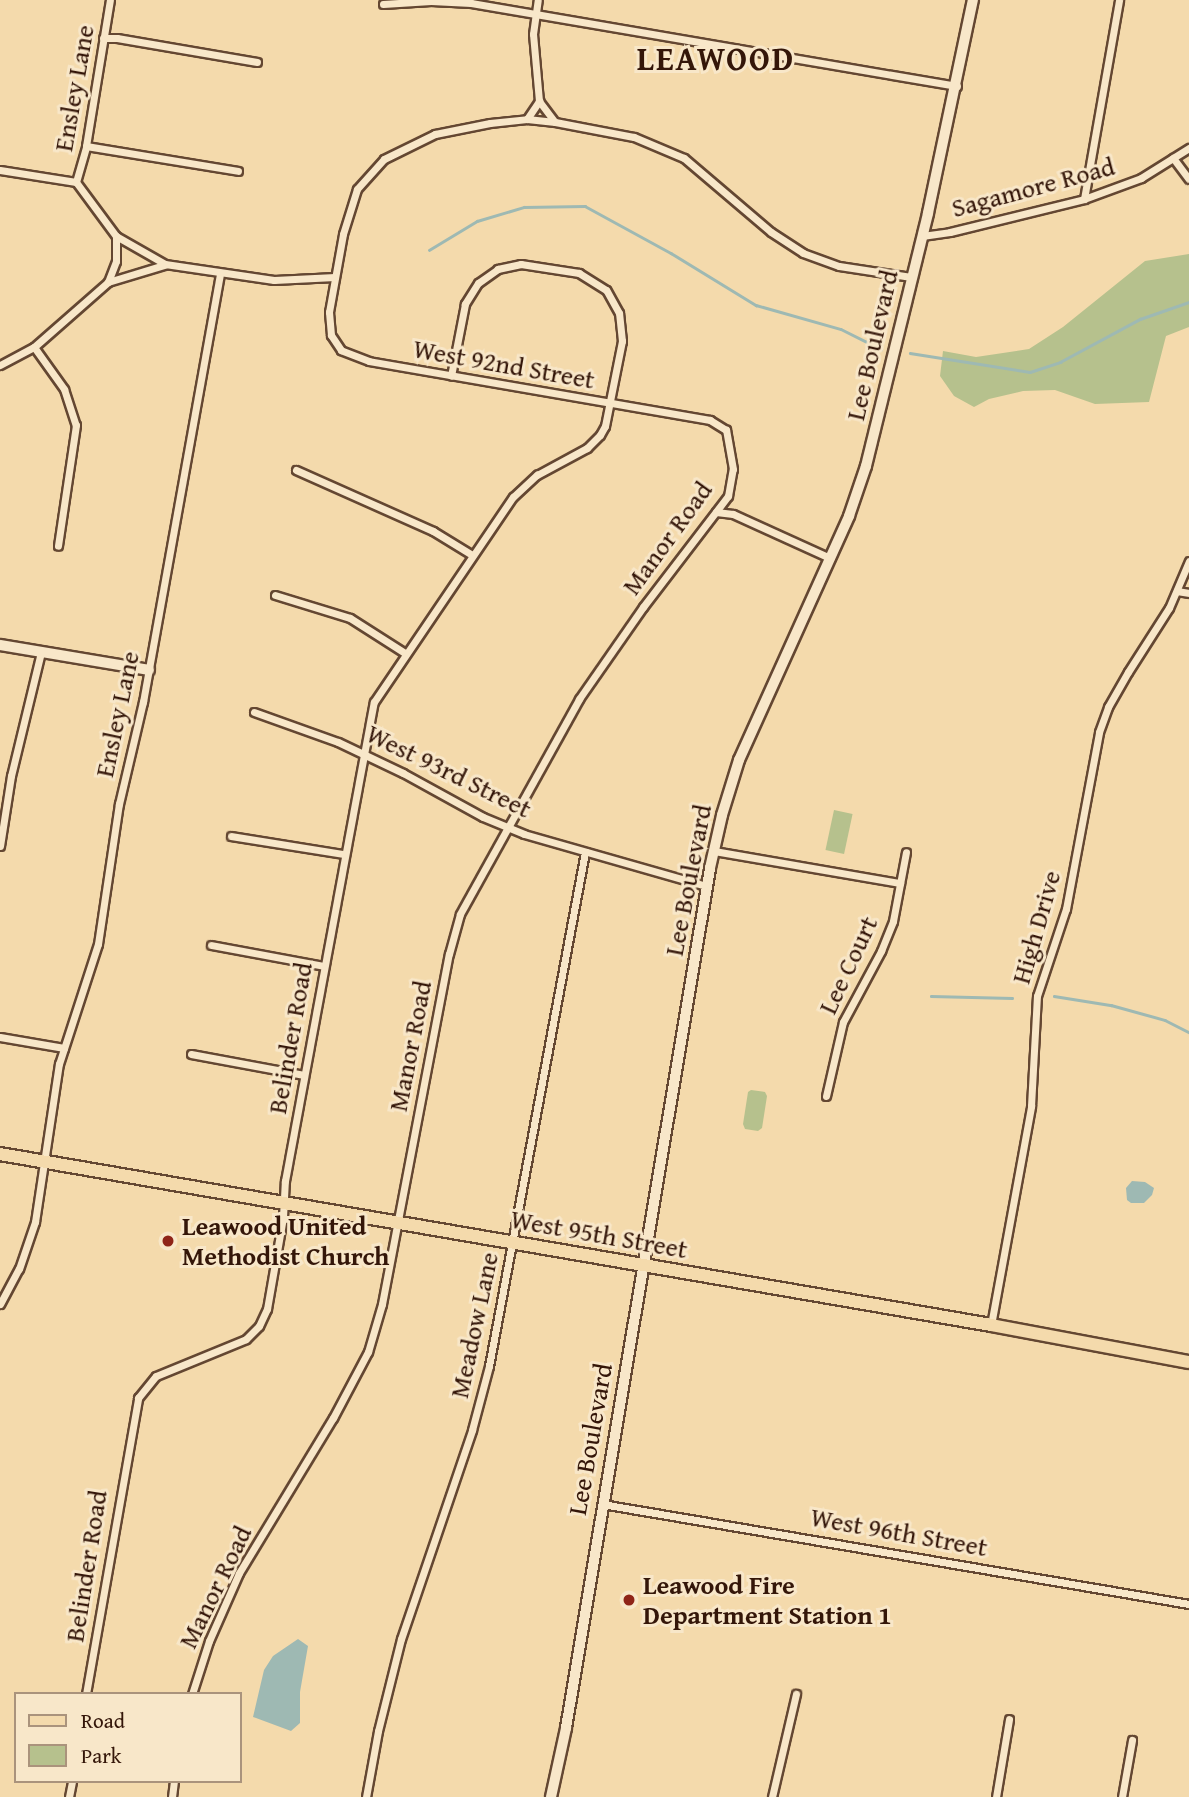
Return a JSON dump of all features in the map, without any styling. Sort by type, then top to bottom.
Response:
[{"type":"main road","name":"West 95th Street","points":[[0,1154],[991,1325],[1189,1362]]},
{"type":"street","name":"Ensley Lane","points":[[76,182],[86,146],[110,0]]},
{"type":"street","points":[[538,0],[533,34],[539,101],[555,122]]},
{"type":"street","name":"Lee Boulevard","points":[[551,1797],[568,1715],[714,851],[739,760],[830,558],[866,465],[957,86],[973,0]]},
{"type":"street","points":[[1084,199],[1119,0]]},
{"type":"street","points":[[383,4],[455,2],[957,86]]},
{"type":"street","points":[[103,38],[117,38],[257,62]]},
{"type":"street","points":[[527,119],[539,101]]},
{"type":"street","points":[[0,170],[76,182],[116,236],[165,264],[274,280],[335,277],[353,197],[363,179],[383,159],[435,134],[476,125],[527,119],[555,122],[634,137],[684,158],[771,232],[803,253],[839,266],[911,277]]},
{"type":"street","points":[[86,146],[238,171]]},
{"type":"street","name":"Sagamore Road","points":[[922,236],[950,232],[1084,199],[1141,178],[1189,149]]},
{"type":"street","points":[[1173,158],[1189,179]]},
{"type":"street","points":[[108,282],[116,261],[116,236]]},
{"type":"street","points":[[0,365],[34,347],[108,282],[165,264]]},
{"type":"street","name":"Belinder Road","points":[[86,1692],[138,1398],[156,1376],[233,1347],[246,1339],[259,1326],[267,1309],[304,1075],[374,702],[472,555],[524,485],[595,441],[605,426],[622,341],[620,313],[606,290],[579,273],[522,264],[498,269],[478,283],[465,304],[451,376]]},
{"type":"street","name":"Ensley Lane","points":[[0,1304],[29,1242],[40,1194],[64,1048],[98,944],[119,804],[149,670],[220,273]]},
{"type":"street","name":"West 92nd Street","points":[[335,277],[329,326],[341,350],[358,359],[710,420],[726,430],[729,439]]},
{"type":"street","points":[[34,347],[64,389],[76,425],[74,457],[58,546]]},
{"type":"street","name":"Manor Road","points":[[193,1692],[209,1641],[239,1573],[333,1418],[368,1352],[382,1304],[454,932],[474,886],[579,699],[617,643],[728,496],[733,470],[729,439]]},
{"type":"street","points":[[296,470],[433,531],[472,555]]},
{"type":"street","points":[[728,496],[733,514]]},
{"type":"street","points":[[716,512],[733,514],[830,558]]},
{"type":"street","name":"High Drive","points":[[991,1325],[1031,1106],[1037,996],[1066,909],[1099,732],[1108,707],[1177,591],[1189,561]]},
{"type":"street","points":[[1177,591],[1189,593]]},
{"type":"street","points":[[275,595],[350,618],[405,653]]},
{"type":"street","points":[[0,645],[149,670]]},
{"type":"street","points":[[0,846],[11,776],[41,652]]},
{"type":"street","name":"West 93rd Street","points":[[254,712],[363,753],[506,827],[707,886]]},
{"type":"street","points":[[231,836],[344,854]]},
{"type":"street","points":[[714,851],[900,883]]},
{"type":"street","name":"Meadow Lane","points":[[366,1797],[381,1719],[401,1639],[484,1388],[585,852]]},
{"type":"street","name":"Lee Court","points":[[826,1096],[838,1038],[893,921],[906,852]]},
{"type":"street","points":[[211,945],[324,966]]},
{"type":"street","points":[[0,1037],[64,1048]]},
{"type":"street","points":[[191,1054],[304,1075]]},
{"type":"street","name":"West 96th Street","points":[[602,1504],[1189,1604]]},
{"type":"street","points":[[772,1797],[796,1694]]},
{"type":"street","points":[[996,1797],[1009,1719]]},
{"type":"street","points":[[1122,1797],[1132,1740]]},
{"type":"green space","points":[[1189,254],[1189,327],[1166,336],[1149,402],[1095,404],[1055,390],[1023,391],[989,399],[974,407],[954,396],[940,376],[943,351],[976,357],[1029,349],[1063,327],[1145,261]]},
{"type":"green space","points":[[834,810],[853,814],[844,854],[825,850]]},
{"type":"green space","points":[[748,1092],[765,1092],[767,1096],[762,1128],[758,1131],[745,1129],[743,1124]]},
{"type":"water","points":[[1132,1181],[1145,1182],[1154,1188],[1152,1195],[1144,1203],[1131,1203],[1127,1200],[1126,1188]]},
{"type":"water","points":[[298,1639],[308,1646],[300,1692],[300,1723],[291,1731],[253,1717],[264,1670],[273,1656]]},
{"type":"waterway","points":[[429,250],[477,221],[524,207],[585,206],[671,253],[756,305],[841,329],[881,349]]},
{"type":"waterway","points":[[910,353],[1030,372],[1060,362],[1140,319],[1189,302]]},
{"type":"waterway","points":[[931,996],[1012,998]]},
{"type":"waterway","points":[[1054,996],[1111,1005],[1165,1020],[1189,1032]]},
{"type":"place","name":"Leawood United Methodist Church","points":[[168,1241]]},
{"type":"place","name":"Leawood Fire Department Station 1","points":[[629,1600]]},
{"type":"district","name":"LEAWOOD","points":[[716,59]]}]
